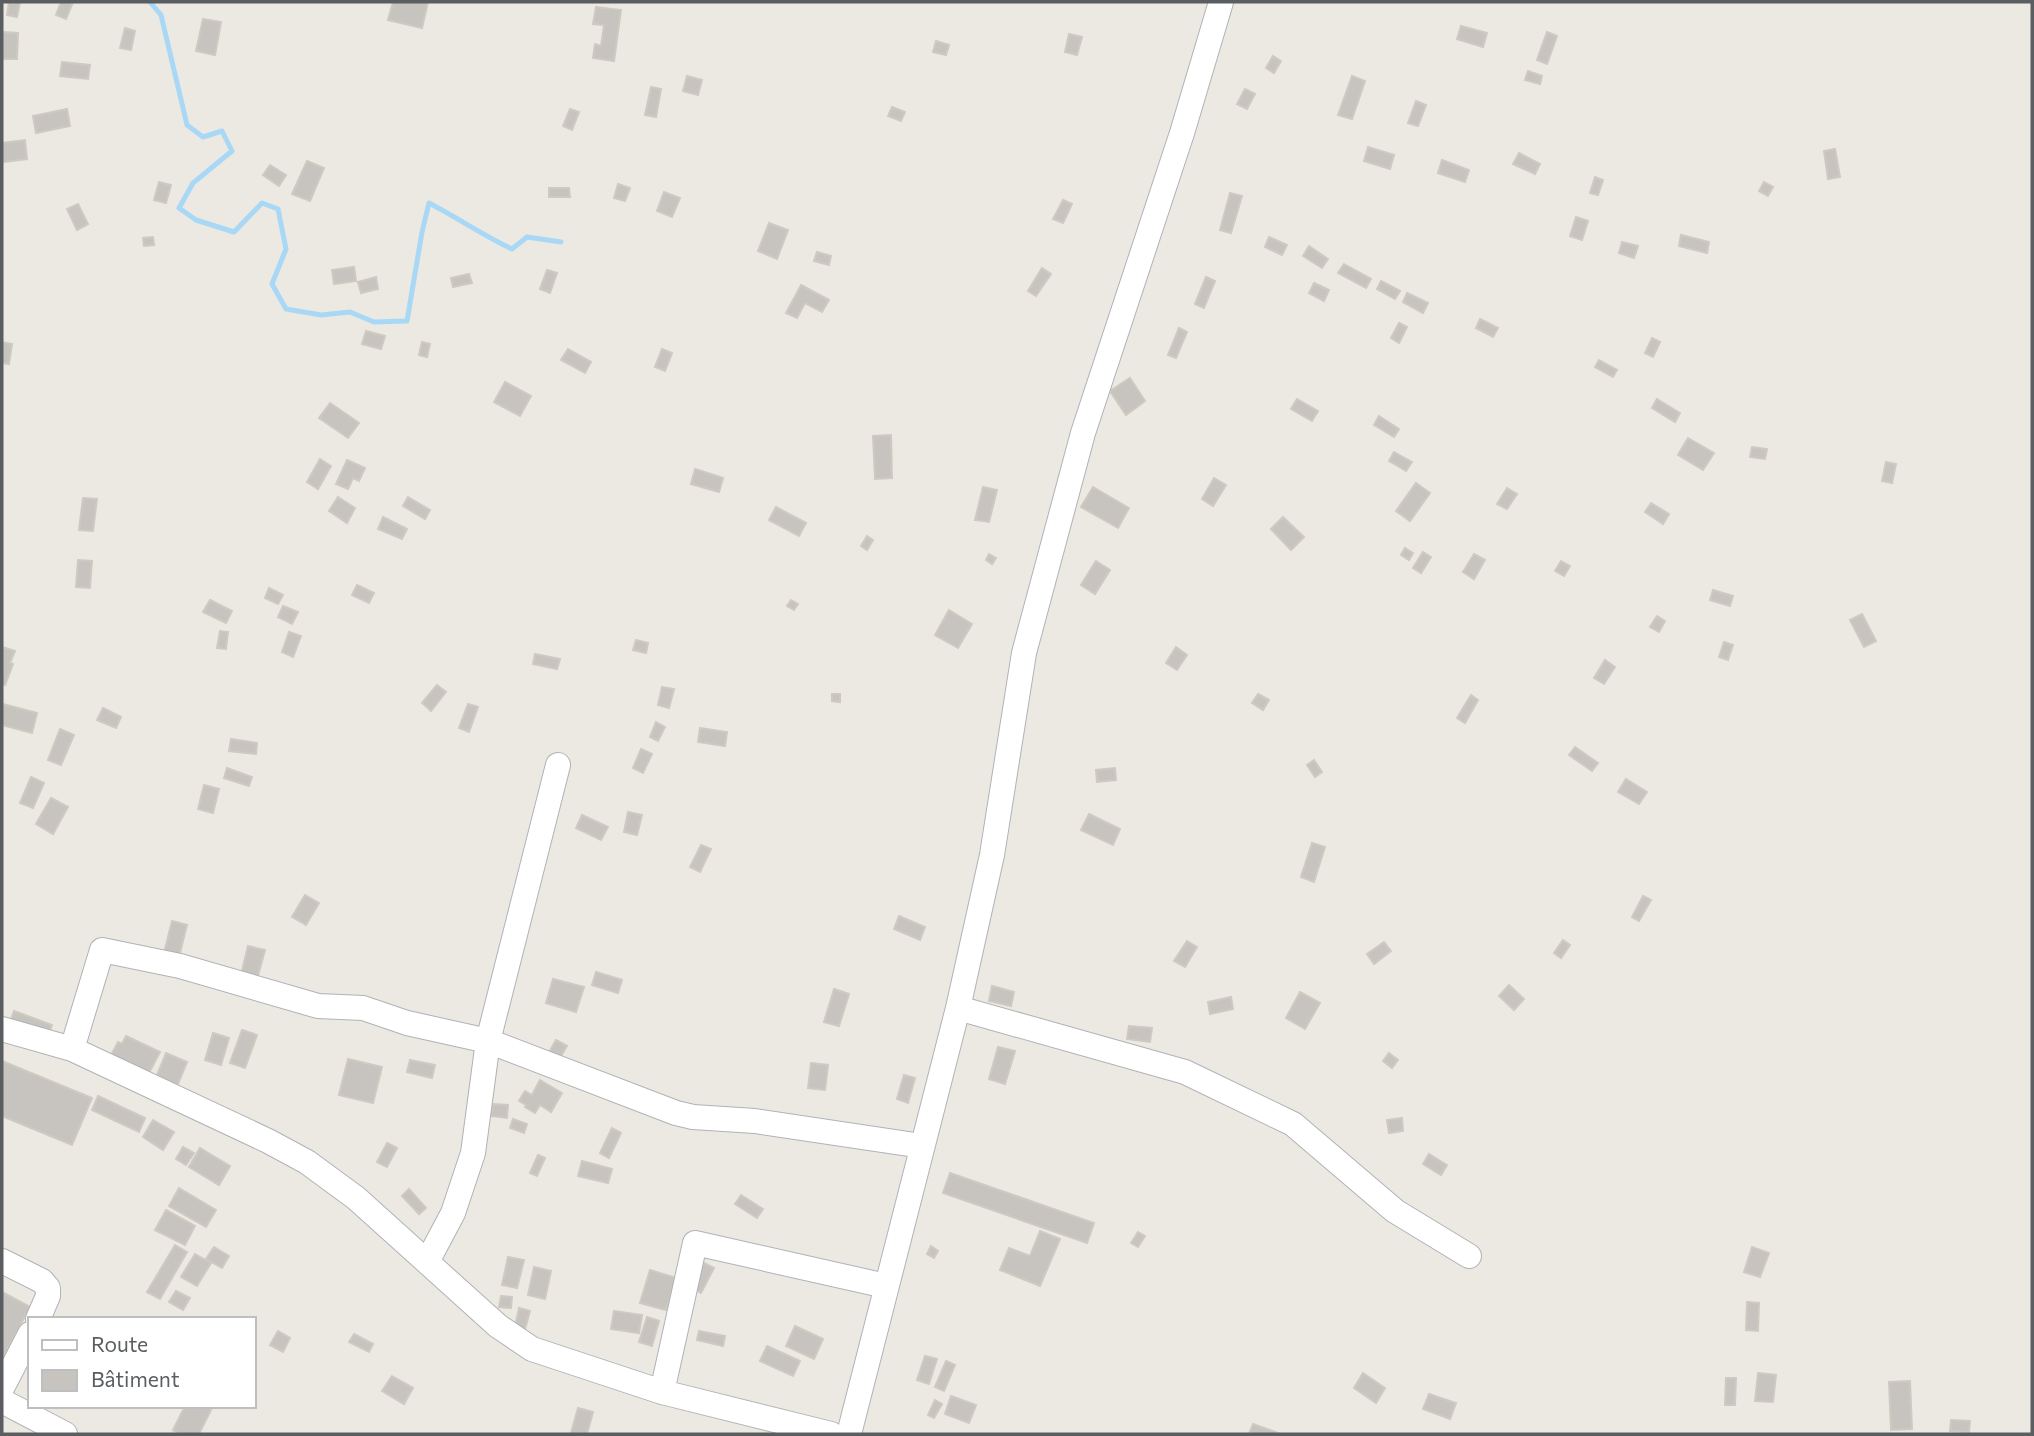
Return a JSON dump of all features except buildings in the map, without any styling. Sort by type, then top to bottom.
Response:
[{"type":"street","points":[[849,1434],[958,1007],[992,855],[1024,653],[1083,433],[1182,133],[1221,2]]},
{"type":"street","points":[[428,1262],[453,1213],[473,1153],[488,1041],[558,765]]},
{"type":"street","points":[[72,1049],[102,950],[180,966],[318,1006],[363,1008],[407,1023],[488,1041],[692,1117],[755,1121],[922,1146]]},
{"type":"street","points":[[958,1007],[1185,1072],[1293,1124],[1395,1212],[1469,1256]]},
{"type":"street","points":[[2,1029],[72,1049],[294,1154],[356,1198],[498,1326],[532,1349],[662,1392],[831,1434]]},
{"type":"street","points":[[662,1392],[695,1244],[886,1286]]},
{"type":"street","points":[[2,1261],[42,1281],[48,1288],[48,1296],[39,1317]]},
{"type":"street","points":[[2,1388],[28,1339]]},
{"type":"street","points":[[2,1401],[65,1434]]},
{"type":"waterway","points":[[150,2],[161,15],[187,125],[203,137],[222,131],[232,151],[193,183],[179,208],[196,220],[234,232],[262,203],[278,209],[286,249],[272,284],[286,309],[321,315],[350,312],[374,322],[407,321],[429,203],[512,249],[527,237],[561,242]]}]
